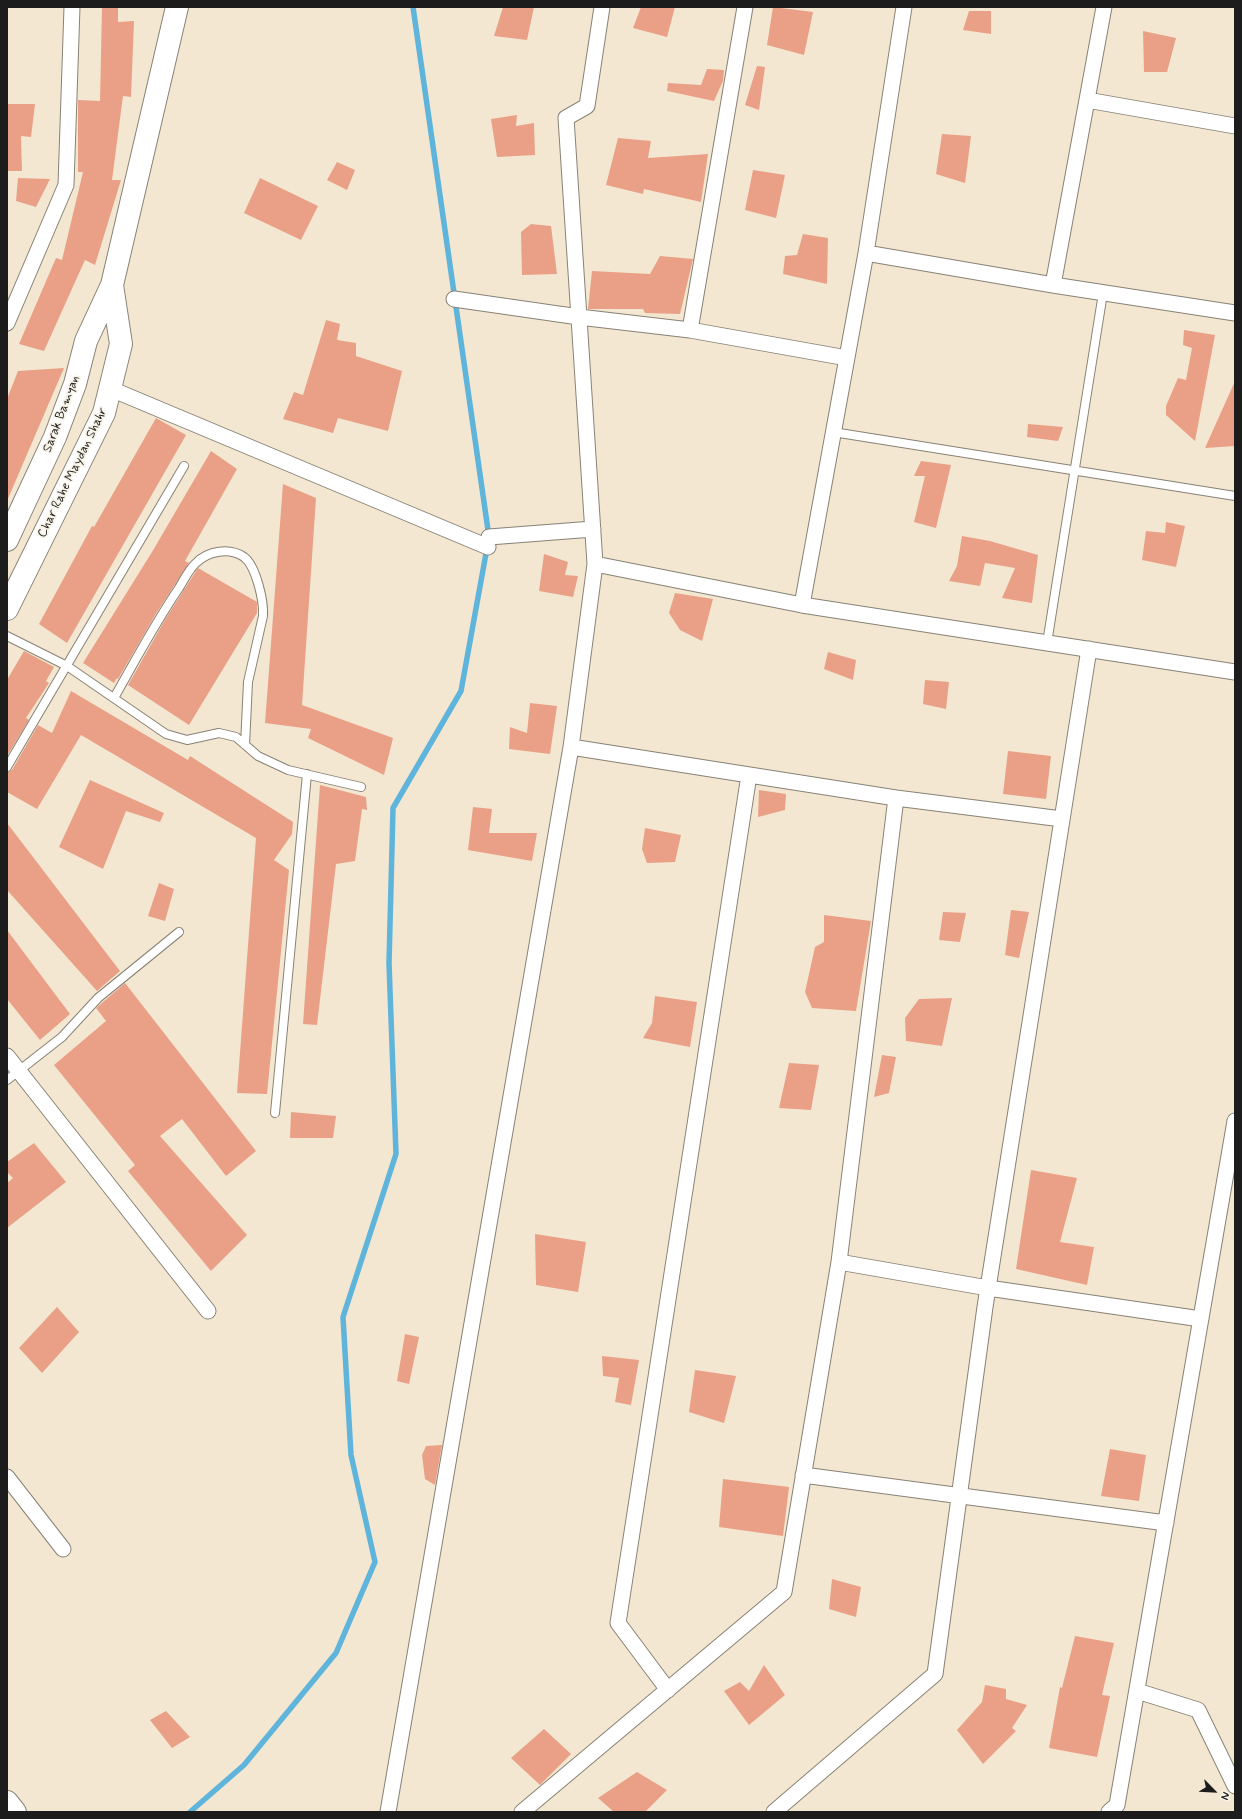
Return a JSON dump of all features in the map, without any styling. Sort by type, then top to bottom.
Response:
[{"type":"main road","points":[[112,285],[177,7]]},
{"type":"main road","name":"Char Rahe Maydan Shahr","points":[[7,609],[104,413],[121,344],[112,285]]},
{"type":"main road","name":"Sarak Bamyan","points":[[7,540],[55,437],[75,384],[86,341],[112,285]]},
{"type":"main road","points":[[7,1802],[15,1812]]},
{"type":"street","points":[[7,323],[66,185],[72,7]]},
{"type":"street","points":[[388,1812],[571,747],[595,564],[566,118],[587,106],[602,7]]},
{"type":"street","points":[[690,330],[745,7]]},
{"type":"street","points":[[802,605],[866,254],[904,7]]},
{"type":"street","points":[[1053,286],[1104,7]]},
{"type":"street","points":[[1087,100],[1235,126]]},
{"type":"street","points":[[866,254],[1053,286],[1235,313]]},
{"type":"street","points":[[454,299],[579,317],[690,330],[847,358]]},
{"type":"street","points":[[111,389],[488,542],[593,529]]},
{"type":"street","points":[[595,564],[802,605],[1235,672]]},
{"type":"street","points":[[774,1812],[935,1674],[988,1288],[1089,649]]},
{"type":"street","points":[[571,747],[896,798],[1062,819]]},
{"type":"street","points":[[668,1690],[618,1623],[749,775]]},
{"type":"street","points":[[522,1812],[784,1592],[839,1262],[896,798]]},
{"type":"street","points":[[7,1056],[13,1076],[208,1312]]},
{"type":"street","points":[[1109,1812],[1117,1805],[1235,1121]]},
{"type":"street","points":[[839,1262],[988,1288],[1201,1319]]},
{"type":"street","points":[[803,1475],[1166,1523]]},
{"type":"street","points":[[7,1477],[63,1549]]},
{"type":"street","points":[[1137,1691],[1198,1710],[1235,1786]]},
{"type":"lane","points":[[1047,643],[1104,293]]},
{"type":"lane","points":[[834,432],[1235,496]]},
{"type":"lane","points":[[7,767],[184,466]]},
{"type":"lane","points":[[114,698],[170,600],[196,563],[217,552],[228,551],[238,553],[251,564],[263,606],[263,616],[248,682],[245,745]]},
{"type":"lane","points":[[7,636],[67,666],[166,734],[187,740],[219,733],[236,737],[258,756],[288,770],[361,788]]},
{"type":"lane","points":[[275,1113],[307,774]]},
{"type":"lane","points":[[13,1076],[62,1037],[98,998],[178,932]]},
{"type":"building","points":[[102,7],[118,7],[118,22],[134,21],[131,97],[123,96],[112,180],[121,180],[95,265],[85,260],[44,351],[19,344],[56,258],[62,260],[83,172],[78,172],[78,100],[100,101]]},
{"type":"building","points":[[503,7],[534,7],[527,40],[494,36]]},
{"type":"building","points":[[641,7],[675,7],[667,37],[633,28]]},
{"type":"building","points":[[773,7],[813,12],[804,55],[767,45]]},
{"type":"building","points":[[969,11],[991,11],[991,34],[963,30]]},
{"type":"building","points":[[1143,31],[1176,38],[1167,72],[1144,72]]},
{"type":"building","points":[[757,66],[765,67],[759,110],[745,105]]},
{"type":"building","points":[[707,69],[724,70],[723,81],[714,101],[667,91],[668,83],[701,85]]},
{"type":"building","points":[[7,104],[35,104],[31,137],[21,136],[22,171],[7,171]]},
{"type":"building","points":[[517,115],[516,126],[534,123],[535,155],[497,157],[491,119]]},
{"type":"building","points":[[942,134],[971,136],[965,183],[936,174]]},
{"type":"building","points":[[618,138],[651,141],[648,158],[708,154],[701,202],[644,189],[643,194],[606,185]]},
{"type":"building","points":[[337,162],[355,170],[347,190],[327,180]]},
{"type":"building","points":[[753,170],[785,175],[776,218],[745,210]]},
{"type":"building","points":[[18,178],[50,179],[36,207],[16,201]]},
{"type":"building","points":[[260,178],[318,206],[301,240],[244,213]]},
{"type":"building","points":[[531,224],[551,226],[557,274],[522,275],[521,232]]},
{"type":"building","points":[[803,234],[828,238],[827,284],[783,274],[785,256],[797,255]]},
{"type":"building","points":[[660,256],[693,259],[680,314],[645,313],[643,309],[588,309],[592,271],[650,274]]},
{"type":"building","points":[[326,320],[340,324],[337,340],[356,343],[356,356],[402,371],[388,431],[338,418],[333,433],[283,419],[294,392],[303,395]]},
{"type":"building","points":[[1184,330],[1215,335],[1195,441],[1166,415],[1166,406],[1178,378],[1186,380],[1192,348],[1183,345]]},
{"type":"building","points":[[64,368],[7,501],[7,399],[18,371]]},
{"type":"building","points":[[1235,381],[1235,446],[1205,448]]},
{"type":"building","points":[[156,418],[186,435],[67,643],[39,624],[92,526],[94,527]]},
{"type":"building","points":[[1028,424],[1063,427],[1058,441],[1027,437]]},
{"type":"building","points":[[211,451],[237,469],[185,561],[189,563],[157,612],[118,679],[117,678],[114,683],[83,663],[152,552]]},
{"type":"building","points":[[921,461],[951,465],[936,528],[914,522],[925,476],[914,476]]},
{"type":"building","points":[[283,484],[316,498],[302,705],[393,738],[384,775],[308,738],[311,729],[265,723]]},
{"type":"building","points":[[1166,522],[1185,526],[1176,567],[1142,560],[1146,531],[1165,533]]},
{"type":"building","points":[[962,536],[990,541],[1038,555],[1032,603],[1002,598],[1015,568],[985,563],[980,586],[949,581],[957,566]]},
{"type":"building","points":[[544,554],[568,562],[565,575],[578,576],[573,597],[539,591]]},
{"type":"building","points":[[198,568],[257,602],[257,613],[189,725],[128,685],[166,618]]},
{"type":"building","points":[[675,593],[713,599],[702,641],[680,630],[669,613]]},
{"type":"building","points":[[24,651],[54,667],[46,681],[49,683],[26,718],[29,720],[7,756],[7,680]]},
{"type":"building","points":[[828,652],[856,660],[853,680],[824,669]]},
{"type":"building","points":[[925,680],[949,682],[946,709],[923,704]]},
{"type":"building","points":[[71,691],[188,760],[190,756],[293,822],[292,834],[274,860],[289,870],[267,1094],[237,1093],[256,838],[81,735],[37,809],[7,792],[7,772],[12,770],[38,725],[52,733]]},
{"type":"building","points":[[530,703],[557,706],[550,754],[509,749],[510,727],[527,733]]},
{"type":"building","points":[[1008,751],[1051,756],[1046,799],[1003,794]]},
{"type":"building","points":[[90,780],[164,813],[160,822],[126,811],[103,869],[59,847]]},
{"type":"building","points":[[320,785],[366,797],[367,810],[362,809],[355,861],[336,864],[317,1025],[303,1024]]},
{"type":"building","points":[[759,790],[786,794],[785,810],[758,817]]},
{"type":"building","points":[[473,807],[492,809],[489,833],[537,833],[532,861],[468,850]]},
{"type":"building","points":[[7,823],[120,971],[97,991],[7,890]]},
{"type":"building","points":[[645,828],[681,835],[675,862],[647,863],[642,849]]},
{"type":"building","points":[[159,883],[174,889],[165,921],[148,916]]},
{"type":"building","points":[[1011,910],[1029,912],[1019,958],[1005,955]]},
{"type":"building","points":[[943,912],[966,913],[960,942],[939,940]]},
{"type":"building","points":[[824,915],[871,921],[856,1011],[812,1008],[805,992],[815,947],[824,942]]},
{"type":"building","points":[[7,930],[70,1014],[40,1040],[7,999]]},
{"type":"building","points":[[125,983],[256,1151],[226,1176],[182,1119],[160,1136],[247,1235],[211,1271],[128,1171],[135,1165],[54,1065],[106,1021],[96,1008]]},
{"type":"building","points":[[655,996],[697,1002],[690,1047],[643,1038],[652,1023]]},
{"type":"building","points":[[952,998],[942,1046],[906,1041],[905,1018],[919,999]]},
{"type":"building","points":[[882,1055],[896,1057],[889,1093],[874,1097]]},
{"type":"building","points":[[789,1063],[819,1065],[811,1110],[779,1108]]},
{"type":"building","points":[[291,1112],[336,1116],[333,1138],[290,1138]]},
{"type":"building","points":[[34,1143],[66,1182],[7,1228],[7,1183],[13,1178],[7,1172],[7,1162]]},
{"type":"building","points":[[1031,1170],[1077,1178],[1060,1242],[1094,1247],[1087,1285],[1016,1269]]},
{"type":"building","points":[[535,1234],[586,1242],[578,1292],[536,1285]]},
{"type":"building","points":[[57,1307],[79,1332],[42,1373],[19,1348]]},
{"type":"building","points":[[405,1334],[419,1337],[409,1384],[397,1381]]},
{"type":"building","points":[[602,1356],[639,1360],[631,1405],[615,1402],[619,1378],[603,1376]]},
{"type":"building","points":[[695,1370],[736,1376],[724,1423],[689,1412]]},
{"type":"building","points":[[442,1445],[435,1485],[425,1479],[422,1455],[426,1446]]},
{"type":"building","points":[[1110,1449],[1146,1455],[1139,1501],[1101,1496]]},
{"type":"building","points":[[723,1479],[789,1487],[783,1536],[719,1527]]},
{"type":"building","points":[[832,1579],[861,1587],[856,1617],[829,1609]]},
{"type":"building","points":[[1075,1636],[1114,1643],[1102,1695],[1110,1696],[1097,1757],[1049,1748],[1060,1687],[1062,1688]]},
{"type":"building","points":[[764,1665],[785,1695],[749,1725],[724,1691],[740,1682],[749,1691]]},
{"type":"building","points":[[985,1685],[1006,1689],[1006,1699],[1027,1705],[1012,1728],[1016,1731],[983,1764],[957,1730],[982,1702]]},
{"type":"building","points":[[166,1711],[190,1737],[172,1748],[150,1720]]},
{"type":"building","points":[[544,1729],[571,1754],[540,1785],[511,1758]]},
{"type":"building","points":[[637,1772],[667,1790],[645,1812],[614,1812],[598,1798]]},
{"type":"waterway","points":[[413,7],[489,537]]},
{"type":"waterway","points":[[190,1812],[244,1765],[336,1653],[375,1562],[351,1455],[343,1317],[396,1154],[389,963],[393,808],[461,691],[487,548]]}]
